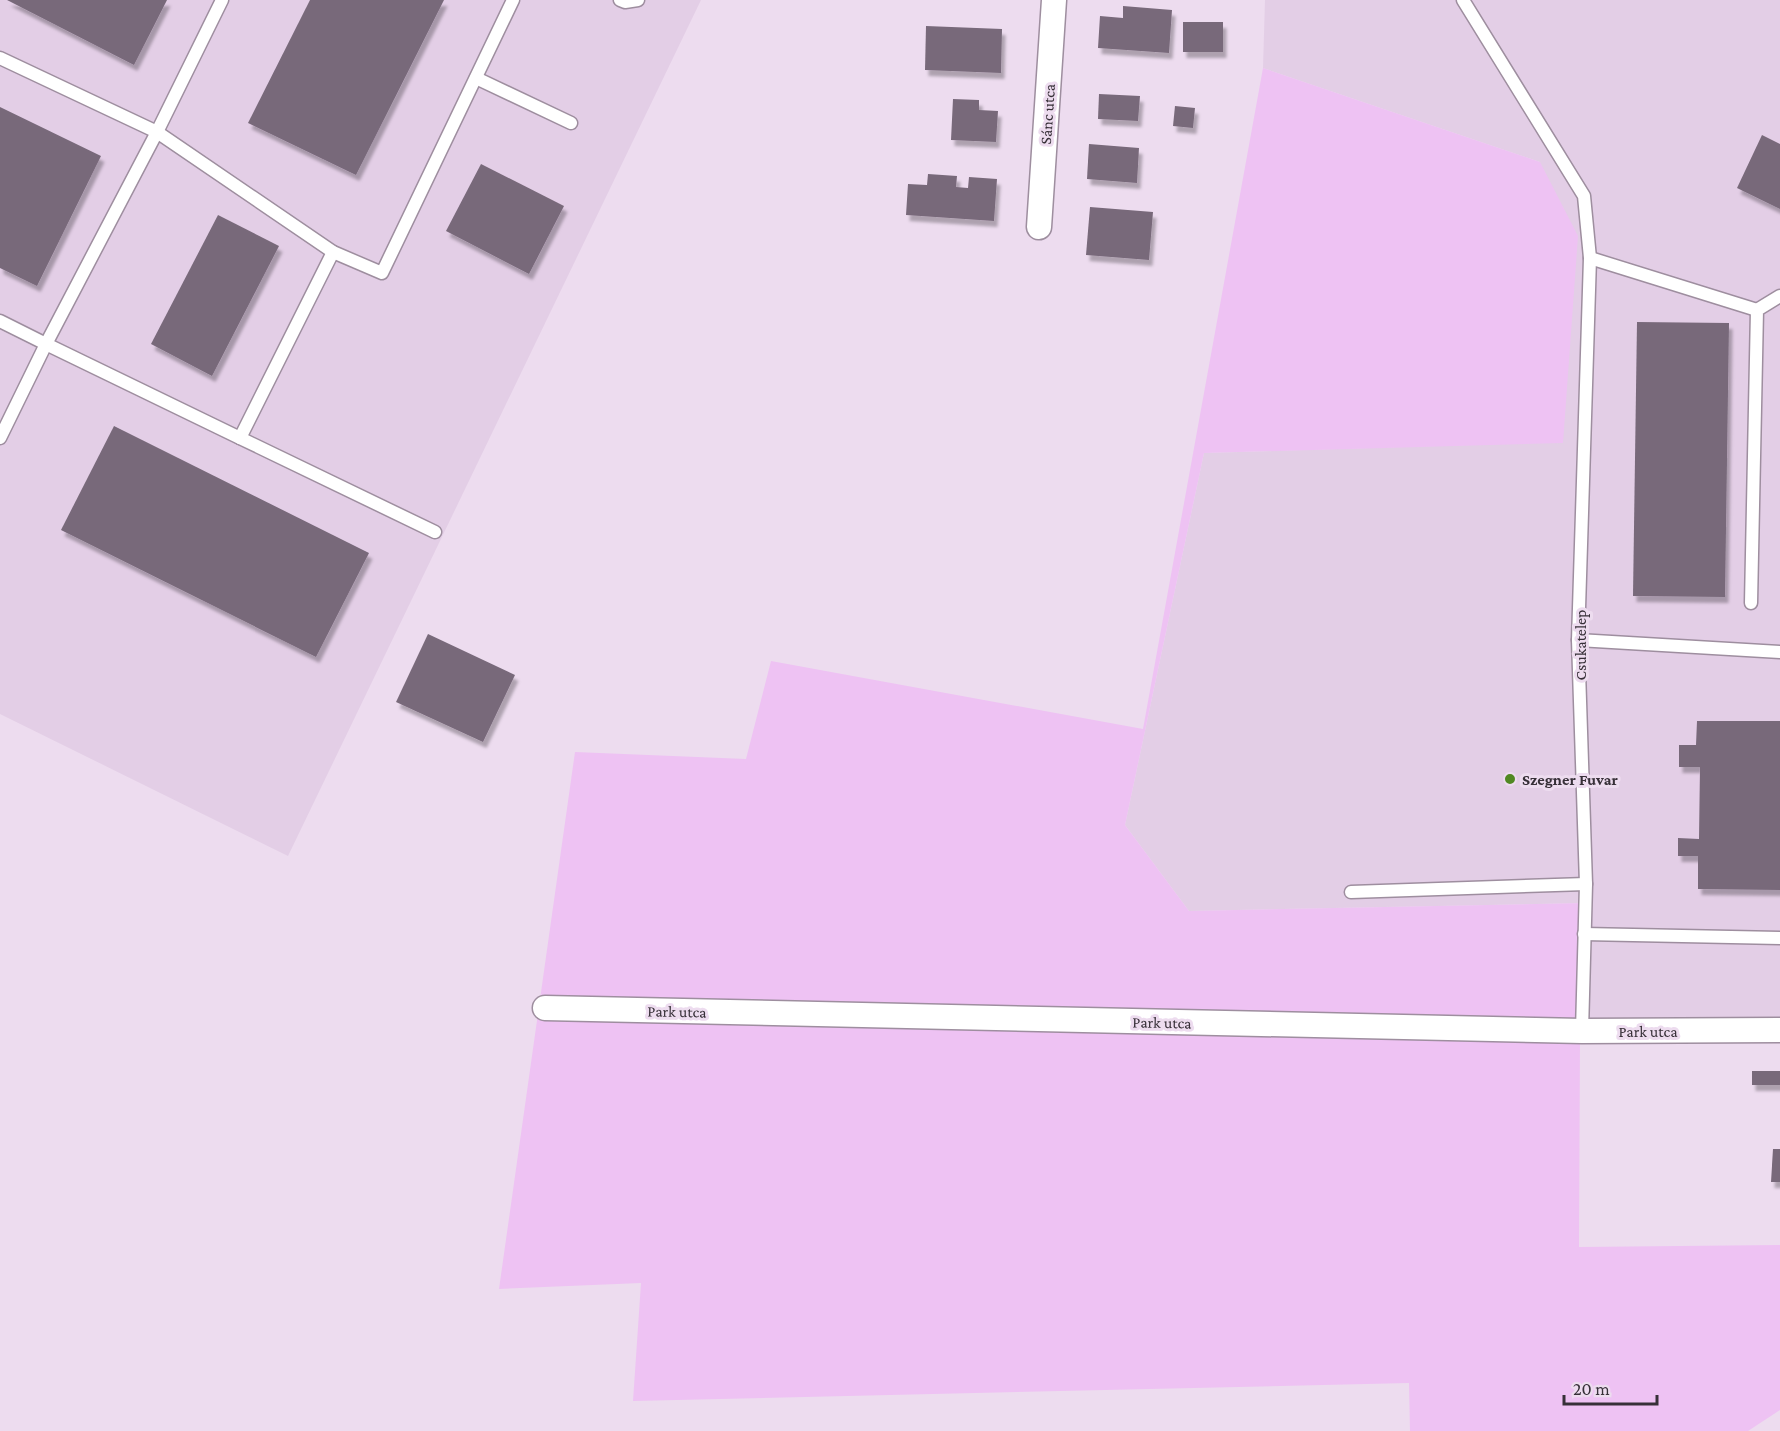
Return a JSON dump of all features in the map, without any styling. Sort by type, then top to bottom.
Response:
[{"type":"street","name":"Sánc utca","points":[[1039,227],[1054,0]]},
{"type":"street","name":"Park utca","points":[[545,1008],[1582,1032],[1780,1030]]},
{"type":"lane","points":[[0,438],[222,0]]},
{"type":"lane","points":[[0,58],[157,132],[333,252],[382,273],[513,0]]},
{"type":"lane","points":[[620,0],[625,2],[638,0]]},
{"type":"lane","name":"Csukatelep","points":[[1463,0],[1584,196],[1590,258],[1578,640],[1586,884],[1582,1032]]},
{"type":"lane","points":[[476,78],[571,123]]},
{"type":"lane","points":[[240,438],[333,252]]},
{"type":"lane","points":[[1590,258],[1756,310],[1780,296]]},
{"type":"lane","points":[[1751,603],[1756,310]]},
{"type":"lane","points":[[0,321],[435,532]]},
{"type":"lane","points":[[1578,640],[1780,652]]},
{"type":"lane","points":[[1351,892],[1586,884]]},
{"type":"lane","points":[[1584,934],[1780,938]]},
{"type":"shaded area","points":[[0,0],[701,0],[288,856],[0,714]]},
{"type":"shaded area","points":[[1265,0],[1780,0],[1780,1027],[1580,1038],[1584,903],[1189,911],[1125,825],[1204,453],[1563,442],[1540,162],[1263,68]]},
{"type":"shaded area","points":[[1263,68],[1540,162],[1578,236],[1563,443],[1204,453],[1125,825],[1189,911],[1584,903],[1580,1038],[1579,1247],[1780,1245],[1780,1410],[1748,1431],[1410,1431],[1409,1383],[633,1401],[641,1283],[499,1289],[575,752],[746,759],[771,661],[1143,729]]},
{"type":"building","points":[[7,0],[167,0],[134,65]]},
{"type":"building","points":[[310,0],[444,0],[356,175],[248,123]]},
{"type":"building","points":[[1123,6],[1172,10],[1169,53],[1098,48],[1100,16],[1123,18]]},
{"type":"building","points":[[1183,22],[1223,22],[1223,52],[1183,52]]},
{"type":"building","points":[[926,26],[1002,29],[1001,73],[925,70]]},
{"type":"building","points":[[1099,94],[1140,96],[1138,121],[1098,119]]},
{"type":"building","points":[[953,99],[979,100],[979,110],[998,111],[996,142],[951,140]]},
{"type":"building","points":[[1175,106],[1195,108],[1193,128],[1173,126]]},
{"type":"building","points":[[0,107],[101,156],[37,286],[0,268]]},
{"type":"building","points":[[1762,135],[1780,144],[1780,209],[1737,188]]},
{"type":"building","points":[[1089,144],[1139,148],[1137,183],[1087,179]]},
{"type":"building","points":[[481,164],[564,206],[529,274],[446,231]]},
{"type":"building","points":[[928,174],[957,176],[956,187],[968,188],[969,177],[997,179],[994,221],[906,215],[908,184],[927,185]]},
{"type":"building","points":[[1090,207],[1153,212],[1149,260],[1086,255]]},
{"type":"building","points":[[218,215],[279,246],[212,376],[151,344]]},
{"type":"building","points":[[1637,322],[1729,323],[1725,597],[1633,596]]},
{"type":"building","points":[[114,426],[369,553],[316,657],[61,530]]},
{"type":"building","points":[[428,634],[515,675],[483,742],[396,702]]},
{"type":"building","points":[[1697,721],[1780,721],[1780,890],[1698,889],[1698,856],[1678,856],[1678,838],[1699,839],[1700,767],[1679,767],[1679,745],[1696,745]]},
{"type":"building","points":[[1752,1071],[1780,1071],[1780,1085],[1752,1085]]},
{"type":"building","points":[[1773,1149],[1780,1149],[1780,1182],[1771,1182]]},
{"type":"place","name":"Szegner Fuvar","points":[[1510,779]]}]
